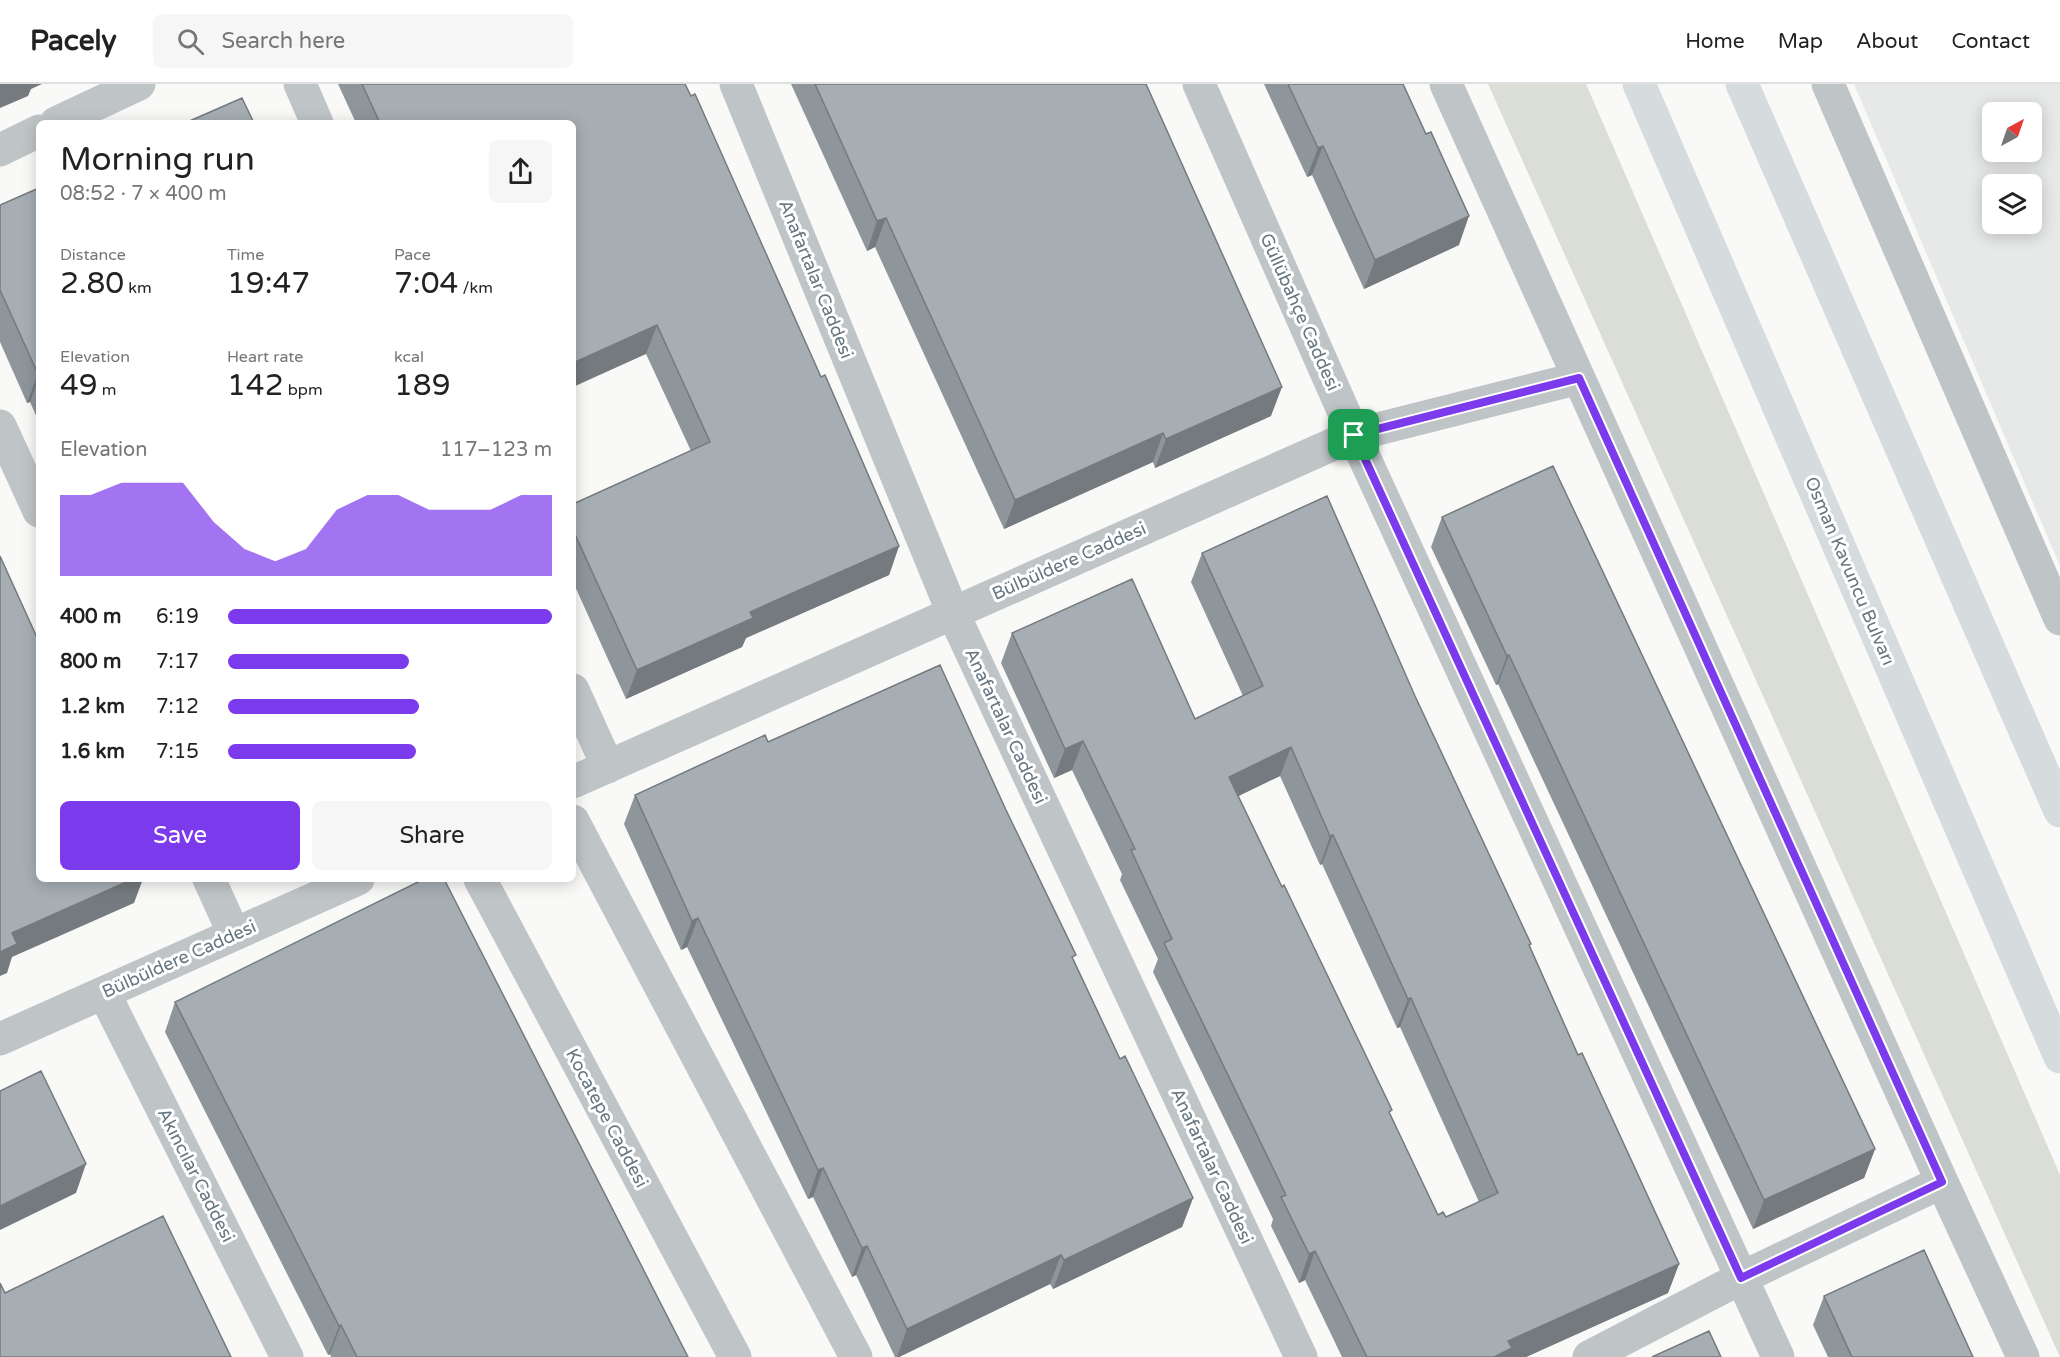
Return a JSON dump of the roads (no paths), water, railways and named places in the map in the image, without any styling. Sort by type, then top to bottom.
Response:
[{"type":"highway","name":"Osman Kavuncu Bulvarı","points":[[1639,84],[2060,1058]]},
{"type":"highway","points":[[1742,84],[2060,811]]},
{"type":"street","points":[[62,120],[139,84]]},
{"type":"street","points":[[300,84],[316,120]]},
{"type":"street","name":"Anafartalar Caddesi","points":[[736,84],[952,613],[1301,1357]]},
{"type":"street","name":"Güllübahçe Caddesi","points":[[1198,84],[1354,435],[1778,1357]]},
{"type":"street","points":[[1446,84],[2023,1357]]},
{"type":"street","points":[[1828,84],[2060,619]]},
{"type":"street","points":[[0,150],[36,132]]},
{"type":"street","name":"Bülbüldere Caddesi","points":[[576,782],[1354,435],[1579,378]]},
{"type":"street","points":[[0,426],[36,504]]},
{"type":"street","points":[[576,697],[608,767]]},
{"type":"street","points":[[576,827],[856,1357]]},
{"type":"street","points":[[210,882],[234,934]]},
{"type":"street","name":"Bülbüldere Caddesi","points":[[0,1040],[351,882]]},
{"type":"street","name":"Kocatepe Caddesi","points":[[482,882],[735,1357]]},
{"type":"street","name":"Akıncılar Caddesi","points":[[104,993],[287,1357]]},
{"type":"street","points":[[1589,1357],[1741,1278],[1942,1182]]}]
